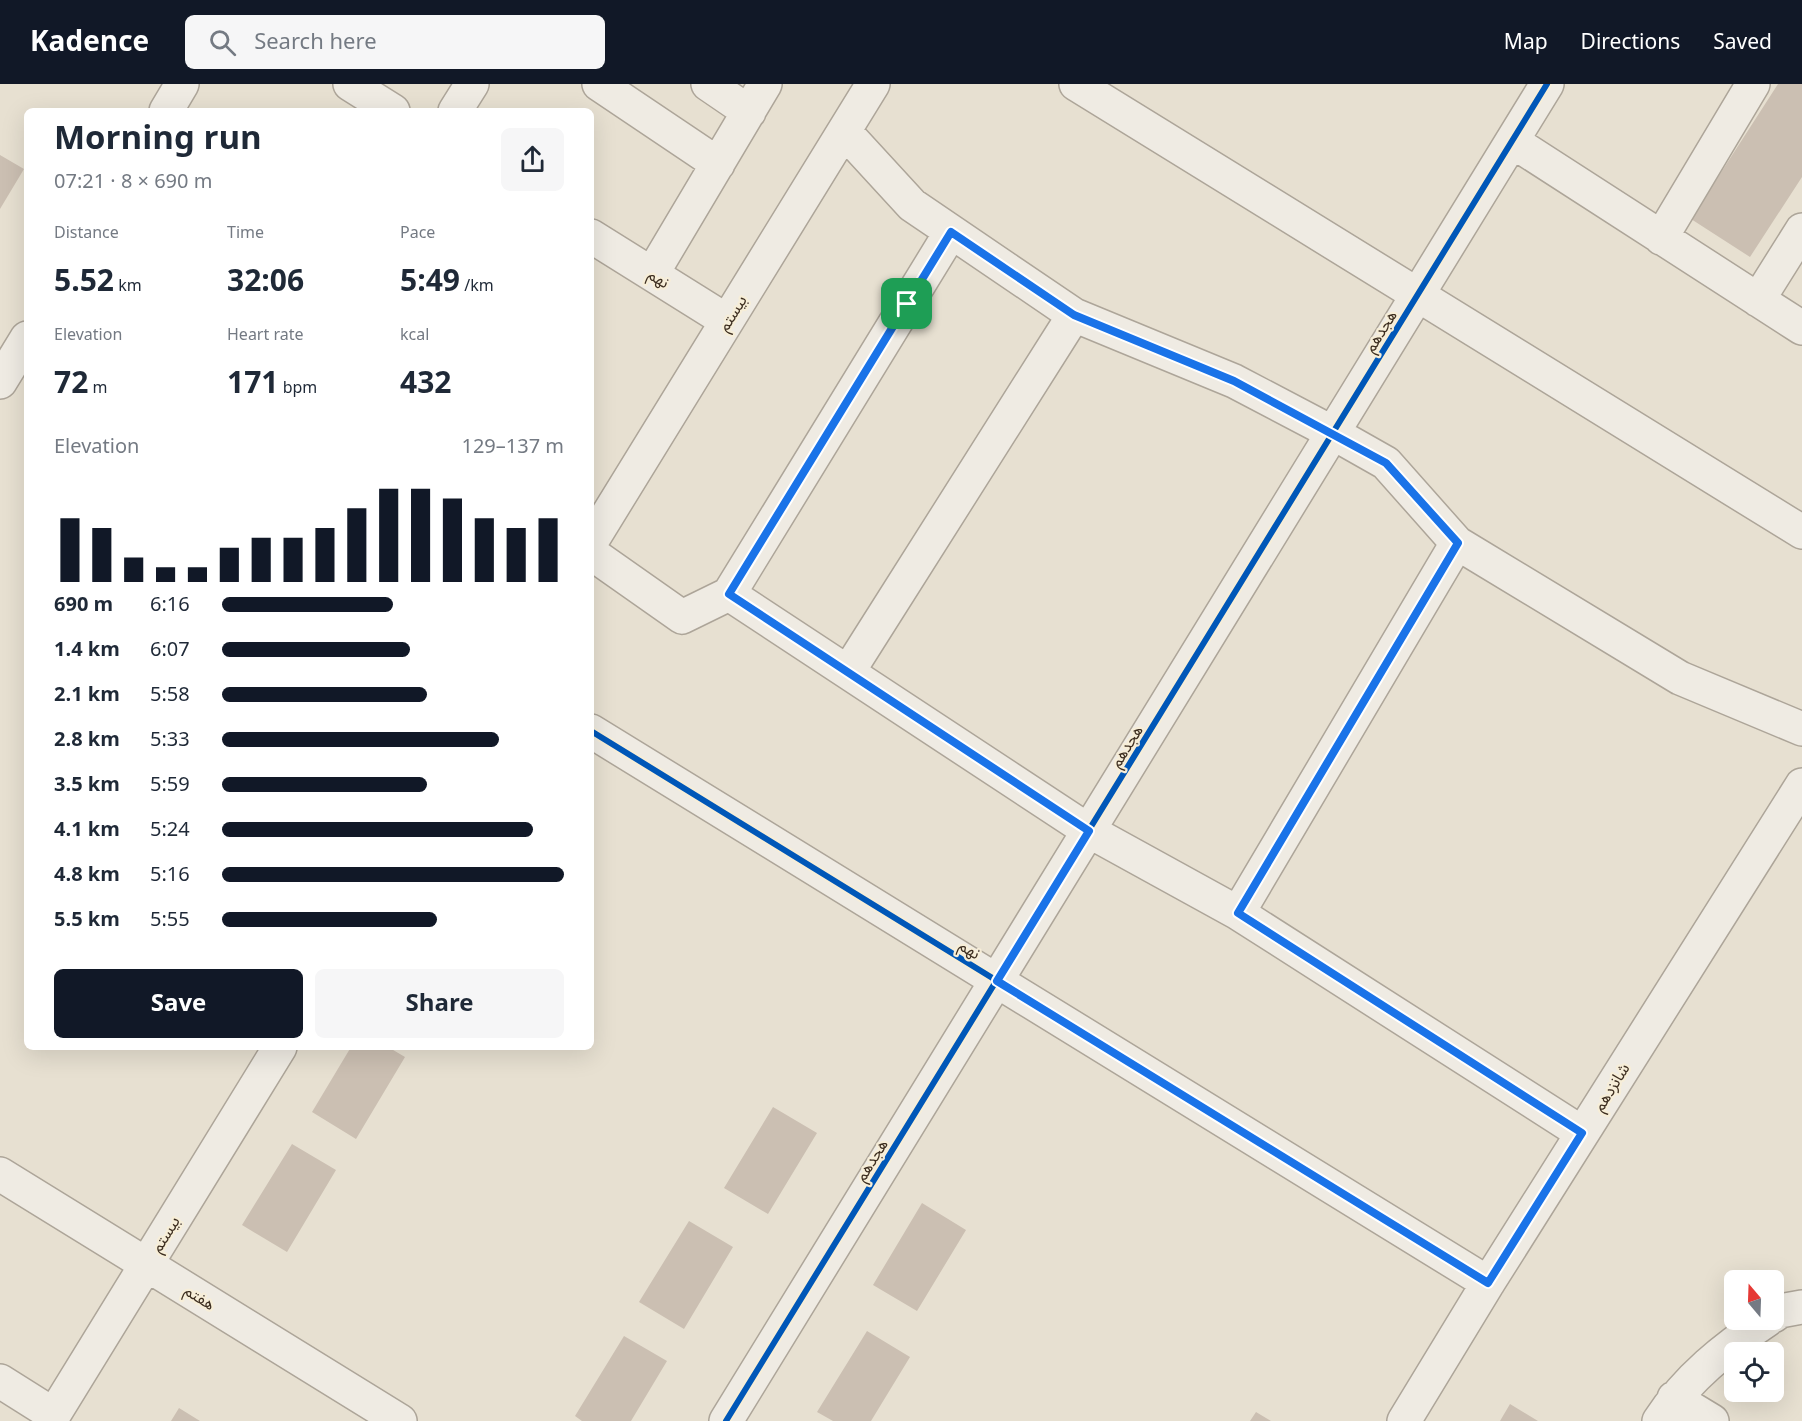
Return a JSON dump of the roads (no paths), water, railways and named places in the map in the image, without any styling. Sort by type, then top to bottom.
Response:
[{"type":"street","points":[[168,108],[182,84]]},
{"type":"street","points":[[350,84],[388,108]]},
{"type":"street","points":[[457,108],[472,84]]},
{"type":"street","points":[[599,84],[718,164]]},
{"type":"street","points":[[708,84],[748,112]]},
{"type":"street","points":[[652,274],[765,84]]},
{"type":"street","name":"بیستم","points":[[594,537],[873,84]]},
{"type":"street","points":[[1076,84],[1802,532]]},
{"type":"street","name":"هجدهم","points":[[726,1421],[1547,84]]},
{"type":"street","points":[[1661,238],[1754,84]]},
{"type":"street","points":[[844,131],[912,205],[1074,315],[1234,381],[1386,463],[1458,543],[1680,678],[1802,729]]},
{"type":"street","points":[[1512,141],[1802,328]]},
{"type":"street","points":[[1758,300],[1802,230]]},
{"type":"street","points":[[594,555],[682,617],[729,594],[951,232]]},
{"type":"street","name":"نهم","points":[[594,238],[727,321]]},
{"type":"street","points":[[848,672],[1074,315]]},
{"type":"street","points":[[0,382],[24,343]]},
{"type":"street","points":[[1238,913],[1458,543]]},
{"type":"street","points":[[729,594],[1089,831],[1238,913],[1582,1133]]},
{"type":"street","name":"نهم","points":[[594,733],[1488,1283]]},
{"type":"street","name":"شانزدهم","points":[[1404,1421],[1488,1283],[1802,785]]},
{"type":"street","name":"بیستم","points":[[52,1418],[278,1050]]},
{"type":"street","name":"هفتم","points":[[0,1174],[400,1421]]},
{"type":"street","points":[[1784,1310],[1802,1307]]},
{"type":"street","points":[[1712,1421],[1667,1409],[1723,1349],[1752,1330]]},
{"type":"street","points":[[0,1381],[52,1418]]}]
